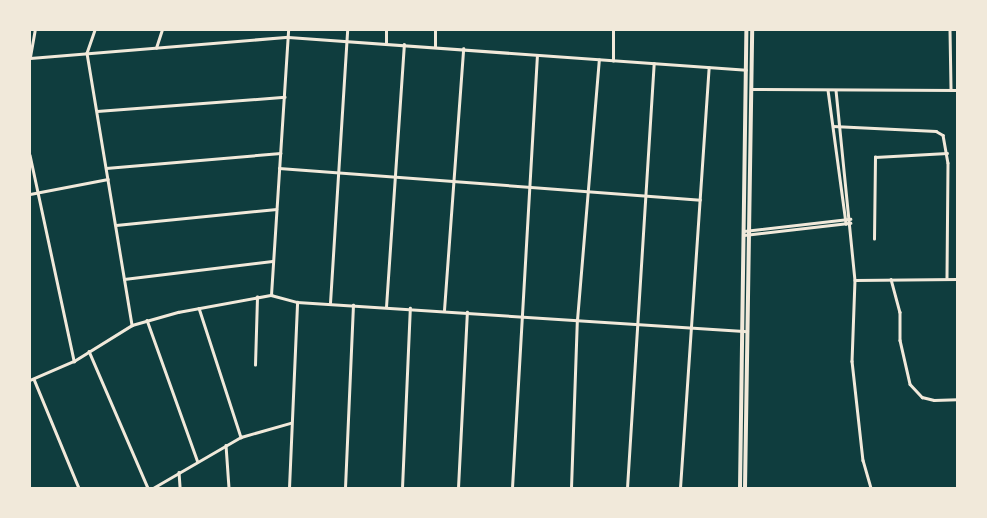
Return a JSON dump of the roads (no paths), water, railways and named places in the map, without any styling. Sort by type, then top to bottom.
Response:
[{"type":"main road","points":[[740,488],[746,30]]},
{"type":"main road","points":[[744,488],[752,30]]},
{"type":"street","points":[[35,30],[30,58],[288,37],[386,42],[537,56],[746,70]]},
{"type":"street","points":[[95,30],[88,53],[132,325]]},
{"type":"street","points":[[156,48],[162,30]]},
{"type":"street","points":[[271,295],[288,30]]},
{"type":"street","points":[[330,304],[347,30]]},
{"type":"street","points":[[386,30],[386,42]]},
{"type":"street","points":[[435,30],[435,47]]},
{"type":"street","points":[[613,30],[613,61]]},
{"type":"street","points":[[950,30],[951,90]]},
{"type":"street","points":[[386,307],[404,44]]},
{"type":"street","points":[[444,310],[463,49]]},
{"type":"street","points":[[512,488],[537,56]]},
{"type":"street","points":[[571,488],[577,320],[598,60]]},
{"type":"street","points":[[627,488],[635,324],[654,64]]},
{"type":"street","points":[[680,488],[709,68]]},
{"type":"street","points":[[745,89],[957,90]]},
{"type":"street","points":[[828,90],[846,224]]},
{"type":"street","points":[[836,90],[855,280],[852,361],[863,460],[871,488]]},
{"type":"street","points":[[97,111],[284,97]]},
{"type":"street","points":[[833,126],[936,131],[943,135],[947,153],[947,279]]},
{"type":"street","points":[[106,168],[280,153]]},
{"type":"street","points":[[874,239],[875,157],[947,153]]},
{"type":"street","points":[[30,155],[74,361]]},
{"type":"street","points":[[280,168],[700,200]]},
{"type":"street","points":[[30,194],[108,179]]},
{"type":"street","points":[[116,225],[276,209]]},
{"type":"street","points":[[749,233],[850,219]]},
{"type":"street","points":[[744,233],[850,223]]},
{"type":"street","points":[[124,279],[272,261]]},
{"type":"street","points":[[855,280],[957,278]]},
{"type":"street","points":[[891,279],[900,312],[900,340],[910,384],[916,392],[928,399],[957,399]]},
{"type":"street","points":[[79,488],[32,380],[74,361],[132,325],[147,320],[271,295],[297,302],[747,331]]},
{"type":"street","points":[[255,365],[257,297]]},
{"type":"street","points":[[289,488],[290,423],[297,302]]},
{"type":"street","points":[[346,488],[352,305]]},
{"type":"street","points":[[199,308],[241,437]]},
{"type":"street","points":[[402,488],[410,308]]},
{"type":"street","points":[[458,488],[467,312]]},
{"type":"street","points":[[147,320],[197,460]]},
{"type":"street","points":[[88,351],[148,488]]},
{"type":"street","points":[[153,488],[197,460],[241,437],[290,423]]},
{"type":"street","points":[[226,445],[229,488]]},
{"type":"street","points":[[179,472],[180,488]]}]
